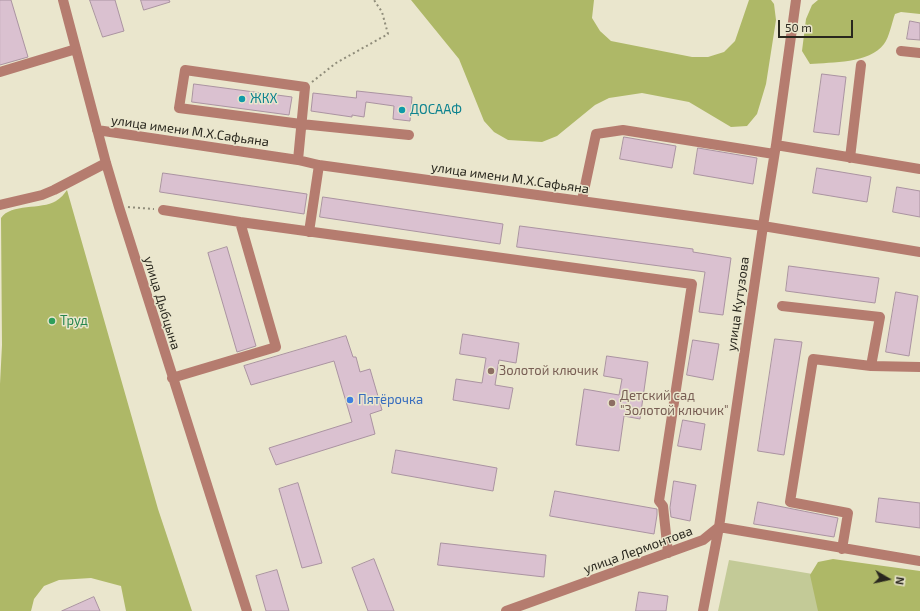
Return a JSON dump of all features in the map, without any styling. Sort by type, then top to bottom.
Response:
[{"type":"street","name":"улица Дыбцына","points":[[63,0],[119,207],[247,611]]},
{"type":"street","name":"улица Кутузова","points":[[703,611],[719,527],[796,0]]},
{"type":"street","points":[[0,72],[76,49]]},
{"type":"street","points":[[901,51],[920,53]]},
{"type":"street","points":[[850,158],[861,64]]},
{"type":"street","points":[[298,160],[301,124],[305,87],[185,70],[179,108],[301,124],[409,135]]},
{"type":"street","name":"улица имени М.Х.Сафьяна","points":[[97,130],[298,160],[319,165],[763,226],[920,252]]},
{"type":"street","points":[[582,200],[596,134],[623,130],[775,150],[850,158],[920,169]]},
{"type":"street","points":[[0,205],[48,192],[106,163]]},
{"type":"street","points":[[309,232],[319,165]]},
{"type":"street","points":[[163,210],[309,232],[692,284],[659,501],[663,506],[668,553]]},
{"type":"street","points":[[172,378],[276,347],[240,222]]},
{"type":"street","points":[[782,306],[880,317],[871,366]]},
{"type":"street","points":[[842,549],[848,513],[790,502],[813,359],[871,366],[920,367]]},
{"type":"street","points":[[719,527],[920,561]]},
{"type":"street","name":"улица Лермонтова","points":[[506,611],[703,540],[719,527]]},
{"type":"path","points":[[305,87],[336,63],[388,34],[382,12],[374,0]]},
{"type":"path","points":[[119,207],[163,210]]},
{"type":"green space","points":[[411,0],[594,0],[592,18],[600,31],[611,41],[692,57],[708,57],[724,52],[735,41],[749,0],[771,0],[774,4],[776,20],[766,84],[757,114],[747,126],[731,127],[689,102],[642,93],[609,98],[595,105],[557,136],[542,142],[508,140],[494,132],[484,121],[459,59]]},
{"type":"green space","points":[[818,0],[920,0],[920,14],[901,12],[895,14],[886,41],[877,51],[869,55],[850,61],[810,64],[802,51],[806,19],[812,5]]},
{"type":"green space","name":"Труд","points":[[67,190],[158,509],[192,611],[126,611],[121,586],[91,578],[59,580],[44,586],[34,599],[31,611],[0,611],[0,384],[2,345],[1,218],[6,213],[19,208],[50,204],[59,199]]},
{"type":"green space","points":[[833,559],[920,571],[920,611],[818,611],[810,575],[818,562]]},
{"type":"green space","points":[[729,560],[920,592],[920,611],[718,611]]},
{"type":"building","points":[[0,0],[11,0],[28,57],[0,65]]},
{"type":"building","points":[[90,0],[115,0],[124,31],[103,37]]},
{"type":"building","points":[[141,0],[169,0],[170,2],[144,10]]},
{"type":"building","points":[[910,21],[920,23],[920,40],[907,39]]},
{"type":"building","points":[[822,74],[846,77],[839,135],[814,132]]},
{"type":"building","name":"ЖКХ","points":[[194,84],[292,97],[289,115],[192,102]]},
{"type":"building","points":[[357,91],[412,97],[410,121],[393,119],[394,106],[366,102],[364,117],[352,115],[352,117],[311,111],[313,93],[356,98]]},
{"type":"building","points":[[624,137],[676,146],[672,168],[620,159]]},
{"type":"building","points":[[698,148],[757,158],[753,184],[694,174]]},
{"type":"building","points":[[817,168],[871,177],[867,202],[813,193]]},
{"type":"building","points":[[163,173],[307,194],[304,214],[160,192]]},
{"type":"building","points":[[897,187],[920,191],[920,217],[893,212]]},
{"type":"building","points":[[323,197],[503,224],[500,244],[320,217]]},
{"type":"building","points":[[520,226],[693,249],[693,252],[731,258],[723,315],[699,312],[705,272],[517,247]]},
{"type":"building","points":[[227,247],[256,346],[237,352],[208,253]]},
{"type":"building","points":[[789,266],[879,278],[875,303],[786,291]]},
{"type":"building","points":[[896,292],[918,296],[909,356],[886,352]]},
{"type":"building","name":"Золотой ключик","points":[[463,334],[519,343],[516,363],[499,360],[495,385],[513,388],[509,409],[453,400],[456,379],[482,383],[486,358],[460,354]]},
{"type":"building","points":[[346,336],[353,357],[356,357],[360,372],[370,369],[382,410],[370,414],[375,434],[276,465],[269,448],[352,422],[334,361],[251,385],[244,366]]},
{"type":"building","points":[[775,339],[802,342],[784,455],[758,451]]},
{"type":"building","points":[[693,340],[719,344],[713,380],[687,375]]},
{"type":"building","name":"Детский сад \"Золотой ключик\"","points":[[607,356],[648,362],[640,419],[624,416],[619,451],[576,445],[584,389],[619,395],[622,379],[604,376]]},
{"type":"building","points":[[683,420],[705,424],[701,450],[678,446]]},
{"type":"building","points":[[396,450],[497,468],[493,491],[392,473]]},
{"type":"building","points":[[674,481],[696,485],[690,521],[671,517],[670,508]]},
{"type":"building","points":[[298,483],[322,563],[302,568],[279,489]]},
{"type":"building","points":[[555,491],[657,509],[654,534],[550,516]]},
{"type":"building","points":[[879,498],[920,503],[920,528],[876,522]]},
{"type":"building","points":[[758,502],[838,518],[834,537],[754,524]]},
{"type":"building","points":[[441,543],[546,555],[544,577],[438,565]]},
{"type":"building","points":[[374,559],[394,611],[368,611],[352,568]]},
{"type":"building","points":[[277,570],[289,611],[266,611],[256,576]]},
{"type":"building","points":[[639,592],[668,596],[666,611],[636,611]]},
{"type":"building","points":[[94,597],[100,611],[62,611]]},
{"type":"place","name":"ЖКХ","points":[[242,99]]},
{"type":"place","name":"ДОСААФ","points":[[402,110]]},
{"type":"place","name":"Труд","points":[[52,321]]},
{"type":"place","name":"Золотой ключик","points":[[491,371]]},
{"type":"place","name":"Пятёрочка","points":[[350,400]]},
{"type":"place","name":"Детский сад \"Золотой ключик\"","points":[[612,403]]}]
